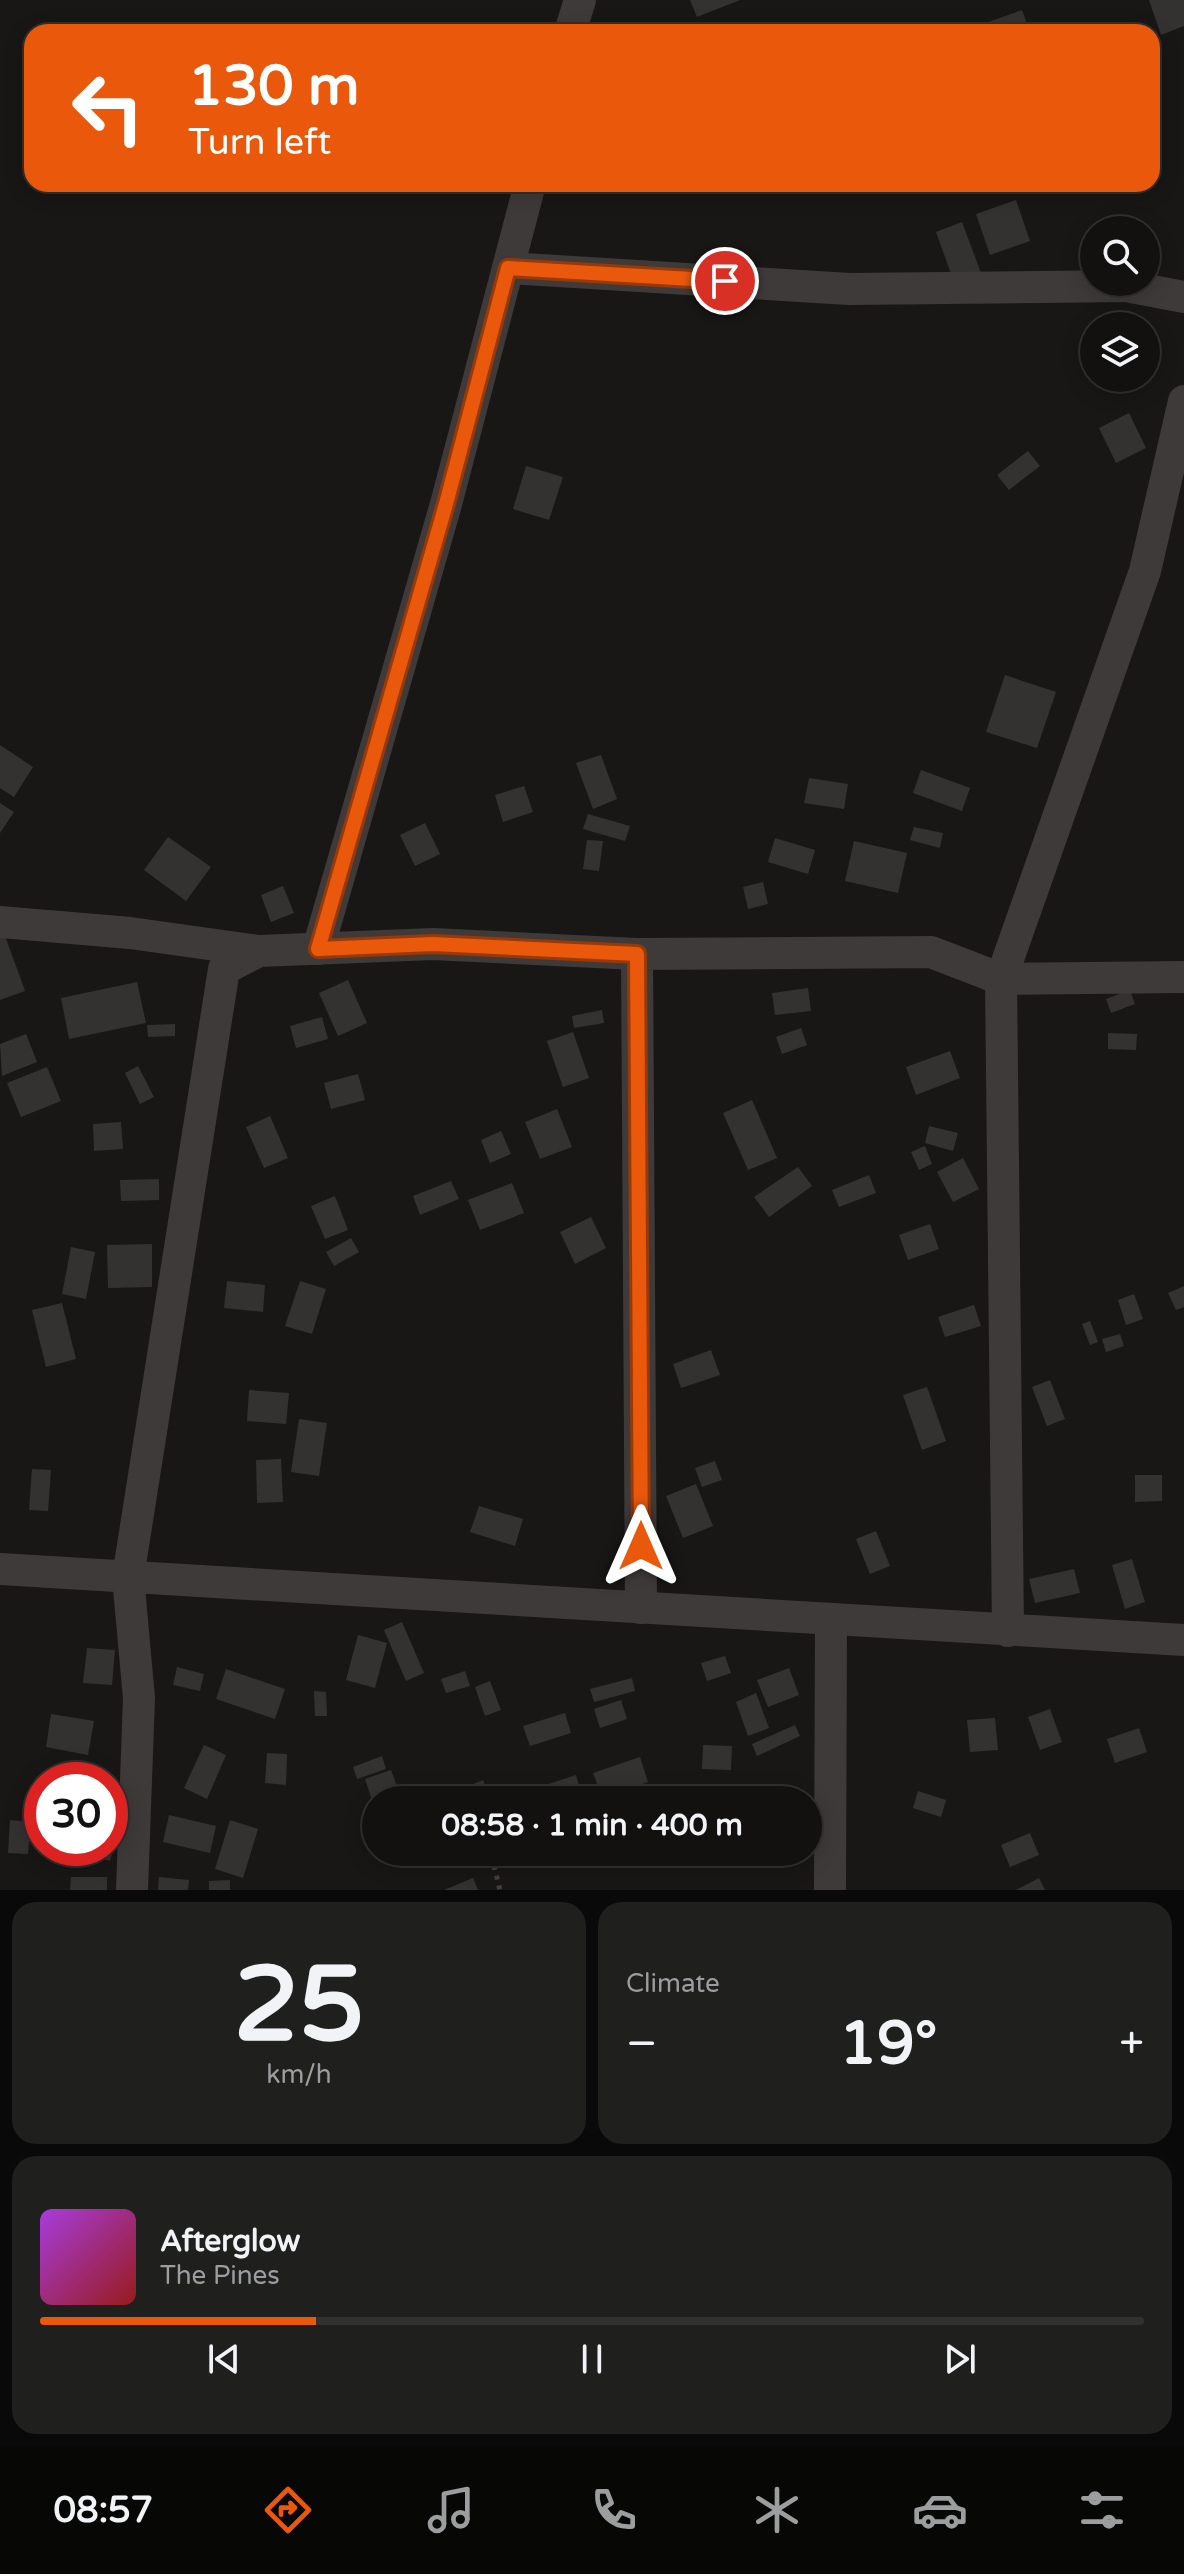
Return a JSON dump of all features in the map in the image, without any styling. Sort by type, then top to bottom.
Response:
[{"type":"street","points":[[572,24],[580,0]]},
{"type":"street","points":[[318,949],[446,504],[528,192]]},
{"type":"street","points":[[508,268],[849,289],[1126,286],[1184,297]]},
{"type":"street","points":[[1008,1631],[1001,979],[1145,571],[1184,401]]},
{"type":"street","points":[[0,922],[130,933],[259,951],[433,944],[637,954],[931,952],[1001,979],[1184,977]]},
{"type":"street","points":[[132,1890],[139,1698],[128,1577],[224,969],[259,951]]},
{"type":"street","points":[[637,954],[641,1608]]},
{"type":"street","points":[[0,1569],[1184,1640]]},
{"type":"street","points":[[830,1890],[831,1620]]},
{"type":"path","points":[[494,1866],[500,1890]]},
{"type":"building","points":[[690,0],[740,0],[697,17]]},
{"type":"building","points":[[1149,0],[1184,0],[1184,26],[1161,35],[1160,24],[1157,24]]},
{"type":"building","points":[[1022,10],[1027,24],[982,24]]},
{"type":"building","points":[[1016,200],[1030,241],[990,255],[976,214]]},
{"type":"building","points":[[962,222],[981,273],[954,282],[936,232]]},
{"type":"building","points":[[1129,413],[1146,448],[1116,463],[1099,428]]},
{"type":"building","points":[[1028,451],[1040,466],[1009,490],[997,475]]},
{"type":"building","points":[[526,466],[563,477],[549,520],[513,509]]},
{"type":"building","points":[[1005,675],[1056,692],[1037,748],[986,732]]},
{"type":"building","points":[[0,745],[33,767],[14,797],[0,788]]},
{"type":"building","points":[[601,755],[617,799],[593,809],[576,763]]},
{"type":"building","points":[[921,770],[970,788],[962,811],[913,793]]},
{"type":"building","points":[[809,778],[848,784],[844,809],[804,803]]},
{"type":"building","points":[[524,786],[533,812],[503,822],[495,795]]},
{"type":"building","points":[[0,803],[14,812],[0,833]]},
{"type":"building","points":[[588,814],[630,826],[625,841],[583,829]]},
{"type":"building","points":[[425,823],[440,854],[415,866],[400,835]]},
{"type":"building","points":[[914,827],[943,833],[940,848],[910,840]]},
{"type":"building","points":[[168,837],[211,867],[186,901],[144,870]]},
{"type":"building","points":[[775,838],[815,850],[808,874],[768,862]]},
{"type":"building","points":[[587,840],[603,841],[599,871],[583,869]]},
{"type":"building","points":[[854,841],[907,853],[898,893],[845,881]]},
{"type":"building","points":[[763,882],[768,904],[748,909],[743,887]]},
{"type":"building","points":[[283,886],[294,913],[271,922],[261,895]]},
{"type":"building","points":[[4,933],[25,991],[0,1000],[0,935]]},
{"type":"building","points":[[348,980],[367,1023],[338,1036],[319,993]]},
{"type":"building","points":[[137,982],[146,1023],[69,1039],[61,998]]},
{"type":"building","points":[[808,988],[811,1011],[775,1015],[772,993]]},
{"type":"building","points":[[1130,990],[1135,1004],[1111,1013],[1106,999]]},
{"type":"building","points":[[602,1010],[604,1023],[574,1028],[572,1016]]},
{"type":"building","points":[[322,1017],[328,1039],[296,1048],[290,1026]]},
{"type":"building","points":[[175,1024],[175,1036],[148,1037],[147,1025]]},
{"type":"building","points":[[801,1028],[807,1045],[782,1054],[776,1037]]},
{"type":"building","points":[[573,1032],[589,1078],[563,1087],[547,1041]]},
{"type":"building","points":[[1108,1033],[1137,1034],[1136,1050],[1108,1049]]},
{"type":"building","points":[[26,1034],[37,1062],[2,1076],[0,1044]]},
{"type":"building","points":[[950,1051],[960,1078],[916,1095],[906,1067]]},
{"type":"building","points":[[138,1066],[154,1097],[140,1104],[125,1073]]},
{"type":"building","points":[[47,1067],[61,1101],[21,1117],[7,1083]]},
{"type":"building","points":[[358,1074],[365,1100],[331,1109],[324,1083]]},
{"type":"building","points":[[752,1100],[777,1158],[748,1170],[723,1113]]},
{"type":"building","points":[[557,1109],[572,1147],[540,1159],[525,1122]]},
{"type":"building","points":[[270,1116],[288,1158],[264,1168],[246,1127]]},
{"type":"building","points":[[121,1122],[123,1149],[94,1151],[93,1124]]},
{"type":"building","points":[[929,1126],[958,1133],[953,1151],[925,1143]]},
{"type":"building","points":[[501,1131],[511,1154],[490,1163],[481,1140]]},
{"type":"building","points":[[925,1146],[932,1164],[919,1170],[911,1152]]},
{"type":"building","points":[[963,1158],[979,1189],[953,1202],[937,1172]]},
{"type":"building","points":[[798,1167],[812,1186],[769,1217],[754,1197]]},
{"type":"building","points":[[869,1175],[876,1193],[839,1207],[832,1190]]},
{"type":"building","points":[[159,1179],[159,1200],[121,1201],[120,1180]]},
{"type":"building","points":[[451,1181],[459,1199],[420,1215],[413,1196]]},
{"type":"building","points":[[512,1183],[524,1213],[480,1230],[468,1200]]},
{"type":"building","points":[[335,1196],[348,1230],[325,1239],[311,1206]]},
{"type":"building","points":[[591,1217],[606,1248],[575,1264],[560,1232]]},
{"type":"building","points":[[930,1224],[939,1249],[908,1260],[899,1235]]},
{"type":"building","points":[[351,1238],[359,1252],[334,1266],[326,1252]]},
{"type":"building","points":[[152,1244],[152,1287],[108,1288],[107,1245]]},
{"type":"building","points":[[71,1247],[95,1252],[86,1299],[62,1294]]},
{"type":"building","points":[[227,1281],[265,1285],[263,1312],[224,1308]]},
{"type":"building","points":[[300,1281],[326,1289],[312,1334],[285,1326]]},
{"type":"building","points":[[1184,1286],[1184,1307],[1176,1310],[1168,1293]]},
{"type":"building","points":[[1134,1294],[1143,1319],[1126,1325],[1118,1300]]},
{"type":"building","points":[[62,1303],[76,1359],[46,1367],[32,1310]]},
{"type":"building","points":[[974,1305],[981,1326],[945,1337],[938,1317]]},
{"type":"building","points":[[1090,1321],[1098,1342],[1090,1345],[1082,1324]]},
{"type":"building","points":[[1120,1334],[1124,1346],[1106,1352],[1102,1339]]},
{"type":"building","points":[[711,1350],[720,1375],[681,1388],[673,1364]]},
{"type":"building","points":[[1050,1380],[1065,1419],[1047,1426],[1032,1387]]},
{"type":"building","points":[[927,1387],[946,1441],[922,1450],[903,1395]]},
{"type":"building","points":[[249,1390],[289,1393],[286,1424],[247,1421]]},
{"type":"building","points":[[299,1419],[327,1423],[319,1476],[291,1472]]},
{"type":"building","points":[[281,1459],[283,1502],[257,1503],[256,1460]]},
{"type":"building","points":[[715,1461],[722,1480],[702,1487],[695,1468]]},
{"type":"building","points":[[32,1469],[51,1470],[48,1511],[29,1510]]},
{"type":"building","points":[[1135,1475],[1162,1475],[1162,1501],[1135,1502]]},
{"type":"building","points":[[696,1484],[713,1526],[683,1538],[666,1496]]},
{"type":"building","points":[[479,1506],[523,1519],[515,1546],[470,1532]]},
{"type":"building","points":[[876,1531],[890,1566],[870,1574],[856,1539]]},
{"type":"building","points":[[1132,1559],[1145,1602],[1125,1609],[1112,1565]]},
{"type":"building","points":[[1074,1569],[1080,1593],[1035,1603],[1029,1579]]},
{"type":"building","points":[[402,1622],[424,1673],[406,1681],[384,1630]]},
{"type":"building","points":[[358,1635],[387,1643],[375,1688],[346,1680]]},
{"type":"building","points":[[87,1648],[115,1650],[112,1685],[83,1683]]},
{"type":"building","points":[[725,1656],[731,1673],[707,1681],[701,1663]]},
{"type":"building","points":[[177,1667],[204,1674],[200,1691],[173,1685]]},
{"type":"building","points":[[789,1668],[799,1695],[768,1707],[757,1680]]},
{"type":"building","points":[[226,1669],[285,1689],[275,1719],[216,1699]]},
{"type":"building","points":[[465,1671],[470,1686],[446,1693],[441,1679]]},
{"type":"building","points":[[632,1678],[635,1691],[594,1702],[590,1689]]},
{"type":"building","points":[[490,1681],[501,1710],[485,1716],[475,1687]]},
{"type":"building","points":[[314,1691],[326,1692],[327,1716],[315,1716]]},
{"type":"building","points":[[756,1693],[769,1728],[748,1736],[736,1702]]},
{"type":"building","points":[[621,1700],[627,1719],[600,1728],[594,1709]]},
{"type":"building","points":[[1050,1709],[1062,1742],[1040,1750],[1028,1717]]},
{"type":"building","points":[[565,1713],[571,1733],[530,1746],[523,1726]]},
{"type":"building","points":[[51,1714],[94,1721],[88,1755],[46,1747]]},
{"type":"building","points":[[995,1718],[998,1750],[970,1752],[967,1720]]},
{"type":"building","points":[[795,1725],[800,1736],[757,1756],[752,1744]]},
{"type":"building","points":[[1139,1728],[1147,1752],[1115,1763],[1107,1739]]},
{"type":"building","points":[[204,1745],[226,1755],[207,1799],[184,1788]]},
{"type":"building","points":[[703,1745],[732,1746],[731,1770],[702,1769]]},
{"type":"building","points":[[267,1753],[287,1754],[286,1785],[265,1783]]},
{"type":"building","points":[[382,1756],[386,1769],[357,1779],[353,1767]]},
{"type":"building","points":[[640,1757],[648,1782],[636,1786],[598,1786],[593,1773]]},
{"type":"building","points":[[391,1770],[397,1786],[367,1786],[365,1779]]},
{"type":"building","points":[[576,1775],[579,1786],[542,1786]]},
{"type":"building","points":[[483,1780],[485,1786],[469,1786]]},
{"type":"building","points":[[918,1791],[946,1800],[941,1817],[913,1808]]},
{"type":"building","points":[[169,1815],[216,1826],[210,1853],[163,1842]]},
{"type":"building","points":[[10,1820],[24,1821],[24,1854],[8,1853]]},
{"type":"building","points":[[230,1820],[258,1829],[243,1878],[215,1869]]},
{"type":"building","points":[[1030,1833],[1039,1855],[1010,1867],[1001,1845]]},
{"type":"building","points":[[71,1877],[107,1877],[107,1890],[70,1890]]},
{"type":"building","points":[[159,1877],[189,1880],[188,1890],[158,1890]]},
{"type":"building","points":[[473,1878],[478,1890],[444,1890]]},
{"type":"building","points":[[1039,1878],[1045,1890],[1016,1890]]},
{"type":"building","points":[[230,1880],[230,1890],[209,1890],[209,1881]]},
{"type":"route","points":[[641,1546],[637,954],[433,944],[318,949],[446,504],[508,268],[725,281]]}]
